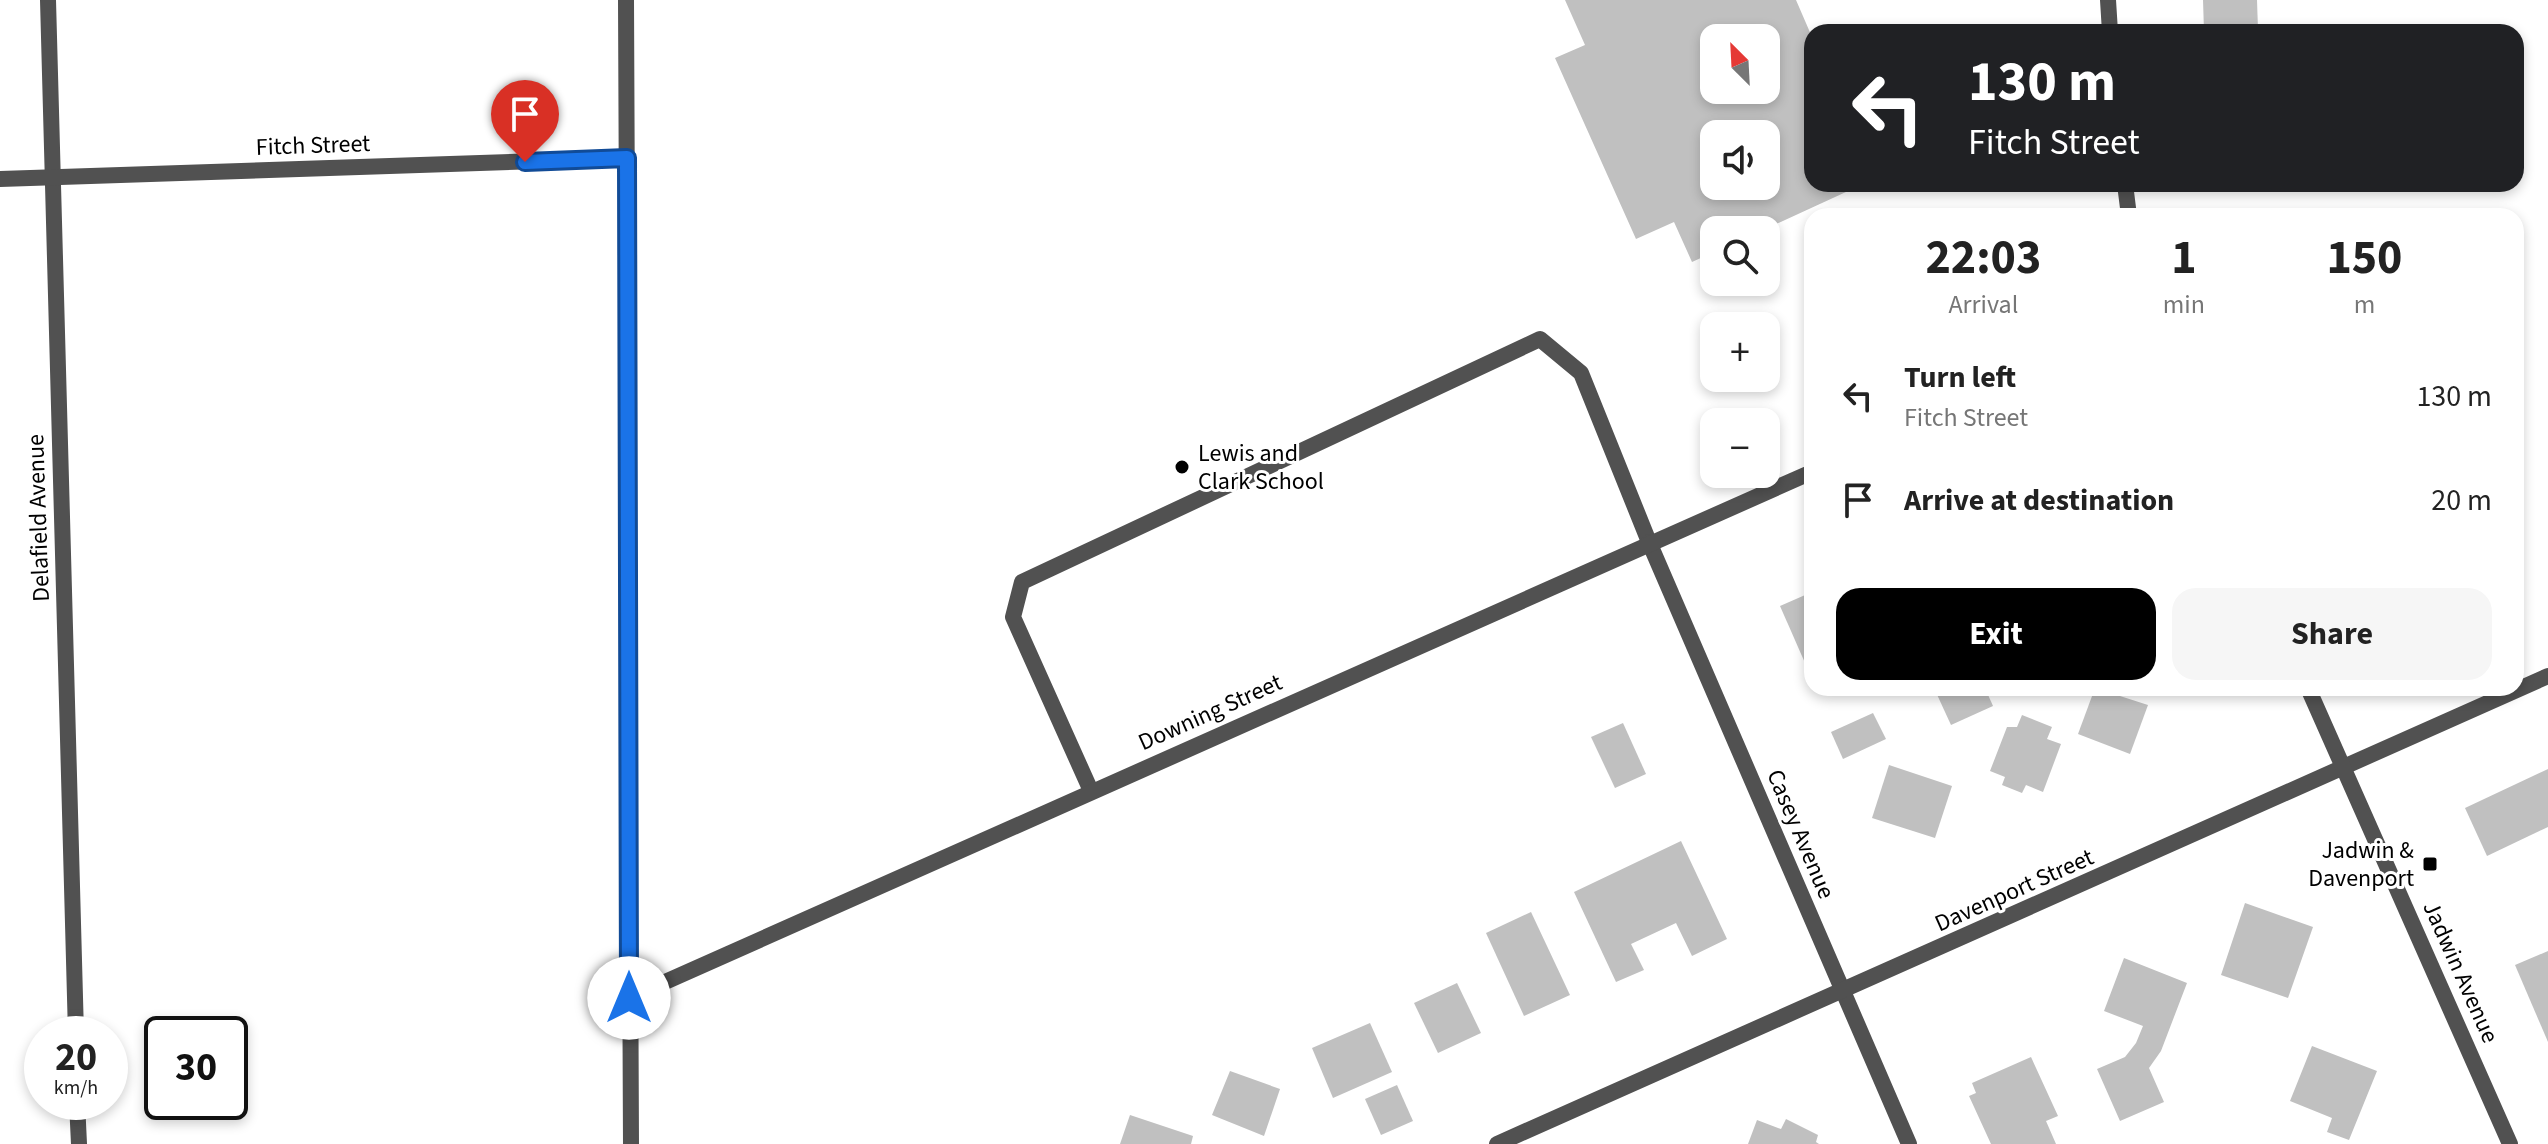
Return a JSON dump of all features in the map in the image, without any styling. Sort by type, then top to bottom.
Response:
[{"type":"street","name":"Delafield Avenue","points":[[48,0],[76,1016]]},
{"type":"street","points":[[626,0],[631,1144]]},
{"type":"street","points":[[2108,0],[2110,24]]},
{"type":"street","name":"Fitch Street","points":[[0,179],[627,158]]},
{"type":"street","name":"Casey Avenue","points":[[1091,791],[1013,617],[1022,582],[1540,339],[1581,373],[1649,542],[1909,1144]]},
{"type":"street","name":"Downing Street","points":[[629,998],[1804,475]]},
{"type":"street","name":"Davenport Street","points":[[2524,687],[2548,676]]},
{"type":"street","name":"Jadwin Avenue","points":[[2312,696],[2510,1144]]},
{"type":"street","name":"Davenport Street","points":[[1497,1144],[2503,696]]},
{"type":"street","points":[[78,1120],[79,1144]]},
{"type":"building","points":[[1565,0],[1796,0],[1806,24],[1804,192],[1846,192],[1811,208],[1804,208],[1804,211],[1780,222],[1780,216],[1700,216],[1700,258],[1692,262],[1674,222],[1636,239],[1555,58],[1585,45]]},
{"type":"building","points":[[2203,0],[2257,0],[2258,24],[2204,24]]},
{"type":"building","points":[[1804,596],[1804,661],[1780,606]]},
{"type":"building","points":[[1938,696],[1989,696],[1993,706],[1951,725]]},
{"type":"building","points":[[2092,696],[2120,696],[2148,705],[2130,754],[2078,734]]},
{"type":"building","points":[[1873,713],[1886,739],[1843,759],[1831,732]]},
{"type":"building","points":[[2022,715],[2052,727],[2047,739],[2061,744],[2043,792],[2026,785],[2022,793],[2002,785],[2005,777],[1990,771],[2007,727],[2017,727]]},
{"type":"building","points":[[1623,723],[1646,774],[1615,788],[1591,737]]},
{"type":"building","points":[[1889,765],[1952,786],[1935,838],[1872,818]]},
{"type":"building","points":[[2548,769],[2548,827],[2487,856],[2465,808]]},
{"type":"building","points":[[1681,841],[1727,939],[1692,956],[1676,923],[1631,944],[1644,970],[1616,982],[1574,892]]},
{"type":"building","points":[[2245,903],[2313,927],[2288,998],[2221,975]]},
{"type":"building","points":[[1531,912],[1570,995],[1524,1016],[1486,933]]},
{"type":"building","points":[[2548,951],[2548,1042],[2515,965]]},
{"type":"building","points":[[2124,958],[2187,983],[2161,1051],[2149,1068],[2164,1102],[2120,1121],[2097,1069],[2125,1057],[2136,1043],[2143,1026],[2104,1011]]},
{"type":"building","points":[[1457,983],[1481,1033],[1438,1053],[1414,1003]]},
{"type":"building","points":[[1370,1023],[1392,1072],[1333,1098],[1312,1048]]},
{"type":"building","points":[[2312,1046],[2377,1071],[2349,1140],[2327,1132],[2332,1118],[2290,1101]]},
{"type":"building","points":[[2031,1057],[2058,1116],[2046,1121],[2056,1144],[1991,1144],[1969,1096],[1976,1093],[1972,1083]]},
{"type":"building","points":[[1230,1071],[1280,1089],[1264,1136],[1212,1115]]},
{"type":"building","points":[[1397,1085],[1413,1121],[1381,1135],[1365,1099]]},
{"type":"building","points":[[1130,1115],[1193,1136],[1191,1144],[1120,1144]]},
{"type":"building","points":[[1786,1119],[1818,1135],[1816,1142],[1819,1144],[1748,1144],[1757,1120],[1781,1129]]},
{"type":"place","name":"Lewis and Clark School","points":[[1182,467]]},
{"type":"place","name":"Jadwin & Davenport","points":[[2430,864]]},
{"type":"route","points":[[525,162],[627,158],[629,998]]}]
